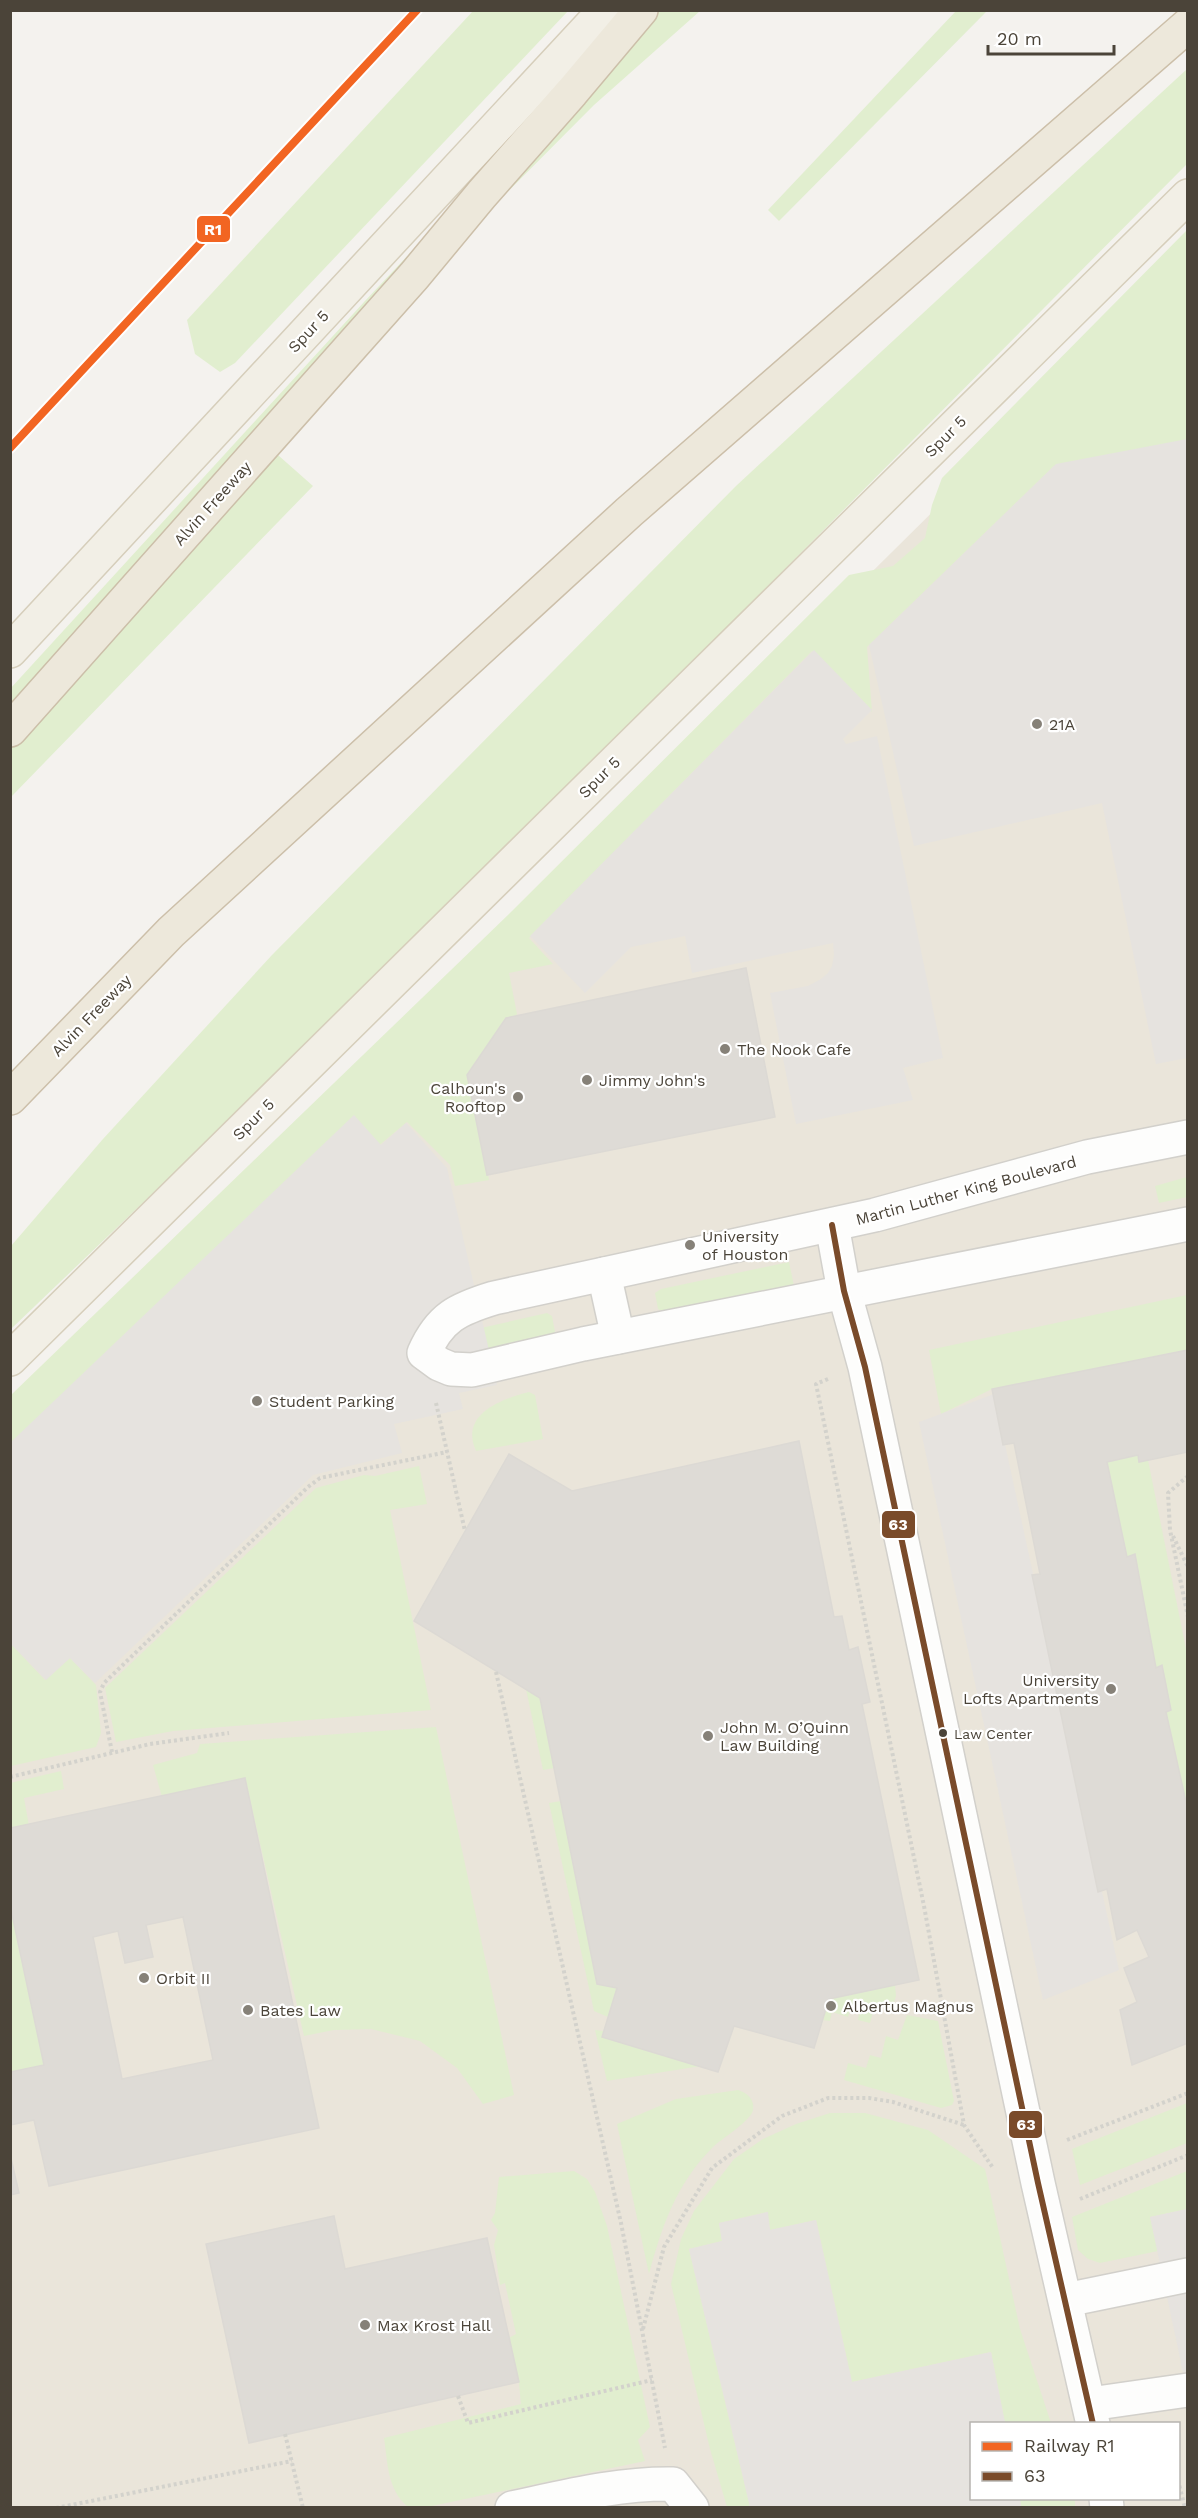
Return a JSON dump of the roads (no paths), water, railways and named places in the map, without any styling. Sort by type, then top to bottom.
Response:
[{"type":"highway","name":"Alvin Freeway","points":[[10,730],[414,276],[641,10]]},
{"type":"highway","name":"Alvin Freeway","points":[[10,1098],[171,932],[629,512],[1188,25]]},
{"type":"main road","name":"Spur 5","points":[[10,651],[604,10]]},
{"type":"main road","name":"Spur 5","points":[[10,1359],[1188,196]]},
{"type":"street","name":"Martin Luther King Boulevard","points":[[628,1335],[472,1370],[451,1369],[439,1364],[424,1353],[432,1335],[443,1320],[469,1306],[494,1298],[832,1225],[1087,1157],[1188,1137]]},
{"type":"street","points":[[615,1272],[628,1335],[1188,1224]]},
{"type":"street","points":[[832,1225],[844,1291],[865,1367],[1038,2183],[1091,2414],[1188,2390]]},
{"type":"street","points":[[1066,2300],[1188,2274]]},
{"type":"street","points":[[512,2508],[608,2489],[653,2483],[682,2496]]},
{"type":"rail line","name":"R1","points":[[10,448],[417,10]]},
{"type":"place","name":"21A","points":[[1037,724]]},
{"type":"place","name":"The Nook Cafe","points":[[725,1049]]},
{"type":"place","name":"Jimmy John's","points":[[587,1080]]},
{"type":"place","name":"Calhoun's Rooftop","points":[[518,1097]]},
{"type":"place","name":"University of Houston","points":[[690,1245]]},
{"type":"place","name":"Student Parking","points":[[257,1401]]},
{"type":"place","name":"University Lofts Apartments","points":[[1111,1689]]},
{"type":"place","name":"Law Center","points":[[943,1733]]},
{"type":"place","name":"John M. O’Quinn Law Building","points":[[708,1736]]},
{"type":"place","name":"Orbit II","points":[[144,1978]]},
{"type":"place","name":"Albertus Magnus","points":[[831,2006]]},
{"type":"place","name":"Bates Law","points":[[248,2010]]},
{"type":"place","name":"Max Krost Hall","points":[[365,2325]]}]
